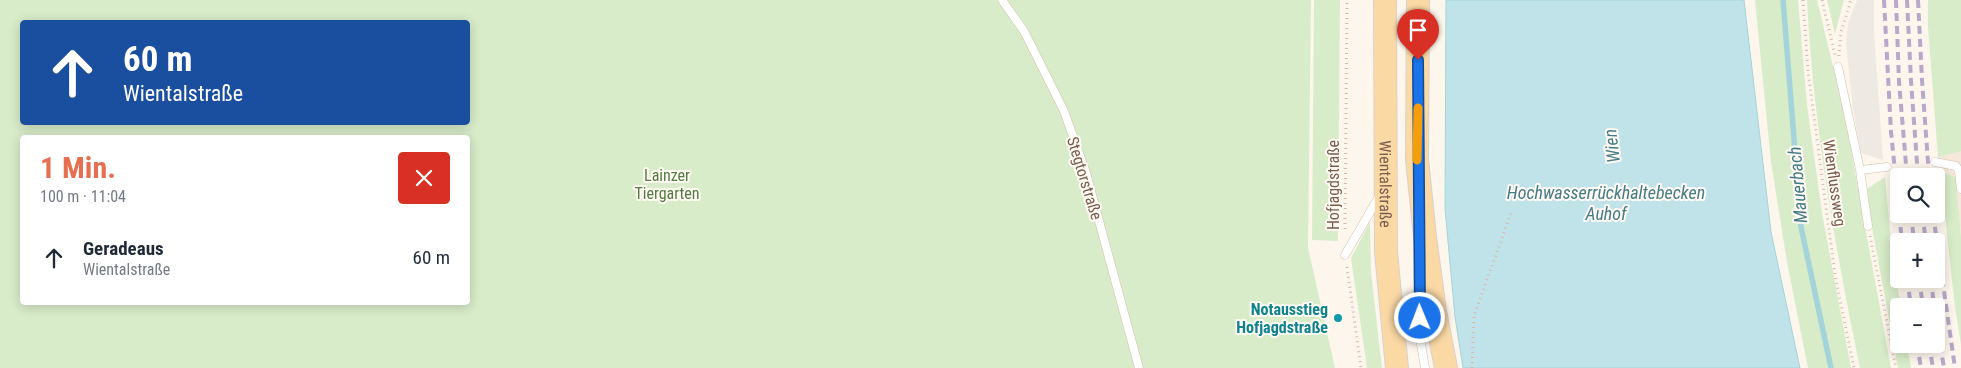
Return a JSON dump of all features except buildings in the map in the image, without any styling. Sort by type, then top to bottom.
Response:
[{"type":"main road","name":"Wientalstraße","points":[[1385,0],[1384,187],[1386,252],[1397,368]]},
{"type":"main road","name":"Wientalstraße","points":[[1418,0],[1417,160],[1435,311],[1446,368]]},
{"type":"lane","name":"Stegtorstraße","points":[[1002,0],[1024,30],[1064,111],[1086,173],[1139,368]]},
{"type":"lane","points":[[1838,67],[1860,170],[1868,226]]},
{"type":"lane","points":[[1417,160],[1420,338],[1425,368]]},
{"type":"lane","points":[[1935,162],[1956,166],[1960,171],[1961,189]]},
{"type":"lane","points":[[1860,170],[1887,167]]},
{"type":"lane","points":[[1345,255],[1384,187]]},
{"type":"path","name":"Hofjagdstraße","points":[[1347,0],[1345,255],[1361,368]]},
{"type":"path","name":"Wienflussweg","points":[[1803,0],[1808,71],[1833,265],[1854,368]]},
{"type":"path","points":[[1822,0],[1838,67]]},
{"type":"path","points":[[1838,67],[1841,32],[1851,0]]},
{"type":"path","points":[[1472,368],[1474,316],[1511,213]]},
{"type":"path","points":[[1868,226],[1896,368]]},
{"type":"shaded area","points":[[1857,0],[1874,0],[1874,31],[1883,160],[1861,153],[1853,109],[1846,43],[1848,23]]},
{"type":"shaded area","points":[[1961,150],[1961,237],[1956,177],[1945,173],[1945,168],[1940,168],[1938,157]]},
{"type":"green space","name":"Lainzer Tiergarten","points":[[0,0],[1311,0],[1308,248],[1335,368],[0,368]]},
{"type":"green space","points":[[1314,0],[1340,0],[1338,241],[1312,240]]},
{"type":"green space","points":[[1755,0],[1798,0],[1807,105],[1822,213],[1851,368],[1808,368],[1787,262],[1771,162]]},
{"type":"green space","points":[[1807,0],[1817,0],[1844,112],[1891,368],[1860,368],[1826,185],[1814,93]]},
{"type":"green space","points":[[1827,0],[1844,0],[1835,34]]},
{"type":"green space","points":[[1928,0],[1961,0],[1961,151],[1938,157],[1928,27]]},
{"type":"green space","points":[[1945,173],[1956,177],[1961,237],[1961,345],[1945,216]]},
{"type":"green space","points":[[1885,177],[1890,233],[1890,288],[1898,288],[1900,298],[1890,298],[1890,325],[1865,190]]},
{"type":"green space","points":[[1370,222],[1371,272],[1382,368],[1367,368],[1351,258]]},
{"type":"green space","points":[[1895,353],[1908,353],[1911,368],[1898,368]]},
{"type":"water","name":"Hochwasserrückhaltebecken Auhof","points":[[1446,0],[1744,0],[1771,232],[1800,368],[1463,368],[1455,317],[1445,209]]},
{"type":"waterway","name":"Mauerbach","points":[[1783,0],[1801,227],[1831,368]]},
{"type":"railway","points":[[1884,0],[1895,168]]},
{"type":"railway","points":[[1896,0],[1899,82],[1906,168]]},
{"type":"railway","points":[[1907,0],[1917,168]]},
{"type":"railway","points":[[1918,0],[1928,168]]},
{"type":"railway","points":[[1900,223],[1901,233]]},
{"type":"railway","points":[[1912,223],[1913,233]]},
{"type":"railway","points":[[1923,223],[1925,233]]},
{"type":"railway","points":[[1934,223],[1955,368]]},
{"type":"railway","points":[[1908,288],[1910,298]]},
{"type":"railway","points":[[1920,288],[1922,298]]},
{"type":"railway","points":[[1932,288],[1933,298]]},
{"type":"railway","points":[[1918,353],[1921,368]]},
{"type":"railway","points":[[1930,353],[1933,368]]},
{"type":"railway","points":[[1942,353],[1944,368]]},
{"type":"slow traffic","points":[[1417,160],[1418,108]]},
{"type":"place","name":"Notausstieg Hofjagdstraße","points":[[1338,318]]},
{"type":"route","points":[[1418,60],[1417,160],[1420,318]]},
{"type":"water label","name":"Wien","points":[[1612,146]]}]
